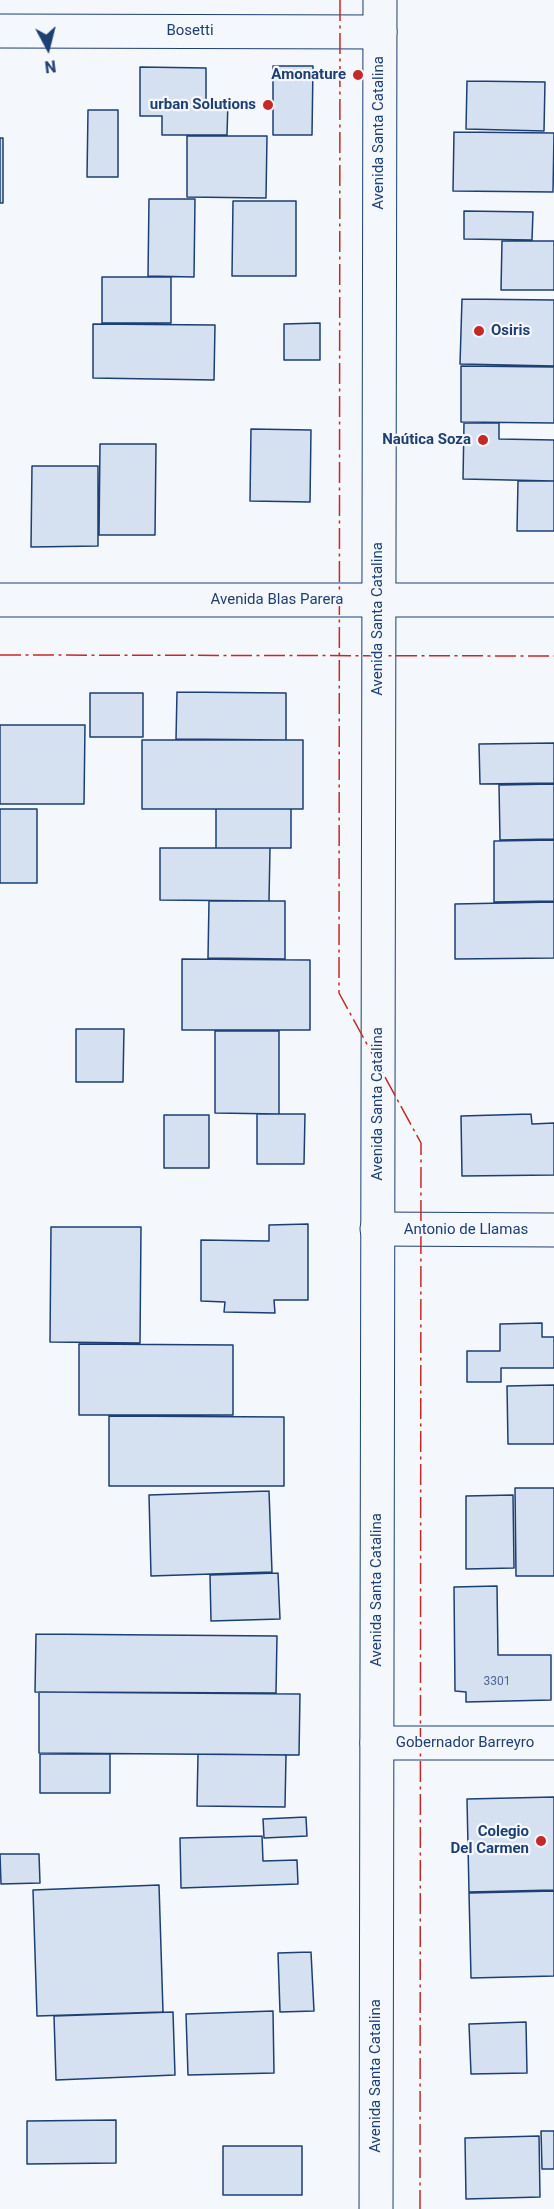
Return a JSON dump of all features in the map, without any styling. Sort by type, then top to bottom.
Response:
[{"type":"main road","name":"Bosetti","points":[[0,31],[380,16]]},
{"type":"main road","name":"Avenida Santa Catalina","points":[[376,2209],[380,16]]},
{"type":"main road","name":"Avenida Blas Parera","points":[[0,600],[554,600]]},
{"type":"main road","name":"Antonio de Llamas","points":[[377,1229],[554,1230]]},
{"type":"main road","name":"Gobernador Barreyro","points":[[377,1743],[554,1743]]},
{"type":"building","points":[[273,66],[313,66],[312,135],[273,135]]},
{"type":"building","points":[[140,67],[206,68],[206,101],[228,101],[227,135],[162,135],[162,116],[140,116]]},
{"type":"building","points":[[467,81],[545,82],[544,131],[466,129]]},
{"type":"building","points":[[88,110],[118,110],[118,177],[87,177]]},
{"type":"building","points":[[454,132],[554,133],[553,192],[453,191]]},
{"type":"building","points":[[187,136],[267,136],[266,198],[187,197]]},
{"type":"building","points":[[0,138],[3,138],[3,203],[0,203]]},
{"type":"building","points":[[149,199],[195,199],[194,277],[148,276]]},
{"type":"building","points":[[233,201],[296,201],[296,276],[232,276]]},
{"type":"building","points":[[464,211],[533,212],[532,240],[464,239]]},
{"type":"building","points":[[502,241],[554,241],[554,290],[501,290]]},
{"type":"building","points":[[102,277],[171,277],[171,323],[102,323]]},
{"type":"building","points":[[462,299],[554,300],[554,366],[460,364]]},
{"type":"building","points":[[320,323],[320,360],[284,360],[284,324]]},
{"type":"building","points":[[93,324],[215,325],[214,380],[93,378]]},
{"type":"building","points":[[461,366],[554,367],[554,423],[461,422]]},
{"type":"building","points":[[464,423],[499,423],[499,439],[554,440],[554,481],[463,479]]},
{"type":"building","points":[[251,429],[311,430],[310,502],[250,501]]},
{"type":"building","points":[[100,444],[156,444],[155,535],[99,535]]},
{"type":"building","points":[[32,466],[98,466],[98,546],[31,547]]},
{"type":"building","points":[[518,481],[554,481],[554,531],[517,531]]},
{"type":"building","points":[[177,692],[286,693],[286,740],[176,739]]},
{"type":"building","points":[[90,693],[143,693],[143,737],[90,737]]},
{"type":"building","points":[[0,725],[85,725],[84,804],[0,804]]},
{"type":"building","points":[[142,740],[303,740],[303,809],[142,809]]},
{"type":"building","points":[[554,743],[554,783],[480,784],[479,744]]},
{"type":"building","points":[[554,784],[554,839],[500,840],[499,785]]},
{"type":"building","points":[[0,809],[37,809],[37,883],[0,883]]},
{"type":"building","points":[[216,809],[291,809],[291,848],[216,848]]},
{"type":"building","points":[[554,840],[554,901],[494,902],[494,841]]},
{"type":"building","points":[[160,848],[270,848],[269,901],[160,900]]},
{"type":"building","points":[[209,901],[285,901],[285,959],[208,958]]},
{"type":"building","points":[[554,902],[554,958],[455,959],[455,904]]},
{"type":"building","points":[[182,959],[310,960],[310,1030],[182,1030]]},
{"type":"building","points":[[76,1029],[124,1029],[123,1082],[76,1082]]},
{"type":"building","points":[[215,1031],[279,1031],[279,1114],[215,1113]]},
{"type":"building","points":[[257,1114],[305,1114],[304,1164],[257,1164]]},
{"type":"building","points":[[531,1114],[532,1124],[554,1123],[554,1175],[462,1176],[461,1116]]},
{"type":"building","points":[[164,1115],[209,1115],[209,1168],[164,1168]]},
{"type":"building","points":[[308,1224],[308,1300],[274,1300],[275,1313],[224,1312],[225,1302],[201,1301],[201,1240],[269,1241],[269,1225]]},
{"type":"building","points":[[51,1227],[141,1227],[140,1343],[50,1342]]},
{"type":"building","points":[[542,1323],[542,1337],[554,1337],[554,1368],[501,1368],[501,1382],[467,1382],[467,1351],[500,1351],[500,1324]]},
{"type":"building","points":[[79,1344],[233,1345],[233,1415],[79,1415]]},
{"type":"building","points":[[554,1385],[554,1444],[508,1444],[507,1386]]},
{"type":"building","points":[[109,1416],[284,1417],[284,1486],[109,1486]]},
{"type":"building","points":[[515,1488],[554,1488],[554,1576],[516,1576]]},
{"type":"building","points":[[269,1491],[272,1572],[151,1576],[149,1495]]},
{"type":"building","points":[[513,1495],[514,1568],[466,1569],[466,1496]]},
{"type":"building","points":[[278,1573],[280,1619],[211,1621],[210,1575]]},
{"type":"building","points":[[497,1586],[498,1655],[551,1655],[551,1700],[466,1702],[466,1692],[455,1691],[454,1587]]},
{"type":"building","points":[[36,1634],[277,1636],[276,1693],[35,1692]]},
{"type":"building","points":[[39,1692],[300,1694],[299,1755],[39,1753]]},
{"type":"building","points":[[40,1754],[110,1754],[110,1793],[40,1793]]},
{"type":"building","points":[[198,1754],[286,1755],[285,1807],[197,1806]]},
{"type":"building","points":[[554,1797],[554,1890],[469,1892],[467,1799]]},
{"type":"building","points":[[306,1817],[307,1836],[264,1838],[263,1819]]},
{"type":"building","points":[[262,1836],[263,1861],[297,1860],[298,1884],[181,1888],[180,1838]]},
{"type":"building","points":[[0,1854],[39,1854],[40,1883],[1,1884]]},
{"type":"building","points":[[159,1885],[163,2012],[37,2016],[33,1890]]},
{"type":"building","points":[[554,1891],[554,1976],[471,1978],[469,1893]]},
{"type":"building","points":[[311,1952],[314,2011],[280,2012],[278,1953]]},
{"type":"building","points":[[273,2011],[274,2073],[188,2075],[186,2014]]},
{"type":"building","points":[[173,2012],[175,2075],[56,2080],[54,2016]]},
{"type":"building","points":[[526,2022],[527,2073],[471,2074],[469,2024]]},
{"type":"building","points":[[116,2120],[116,2163],[27,2164],[27,2121]]},
{"type":"building","points":[[541,2131],[554,2131],[554,2169],[542,2169]]},
{"type":"building","points":[[539,2136],[540,2197],[466,2199],[465,2138]]},
{"type":"building","points":[[223,2146],[302,2146],[302,2195],[223,2195]]},
{"type":"power","points":[[340,0],[339,993],[421,1143],[420,2209]]},
{"type":"power","points":[[0,655],[554,656]]},
{"type":"place","name":"Amonature","points":[[358,75]]},
{"type":"place","name":"urban Solutions","points":[[268,105]]},
{"type":"place","name":"Osiris","points":[[479,331]]},
{"type":"place","name":"Naútica Soza","points":[[483,440]]},
{"type":"place","name":"Colegio Del Carmen","points":[[541,1841]]}]
